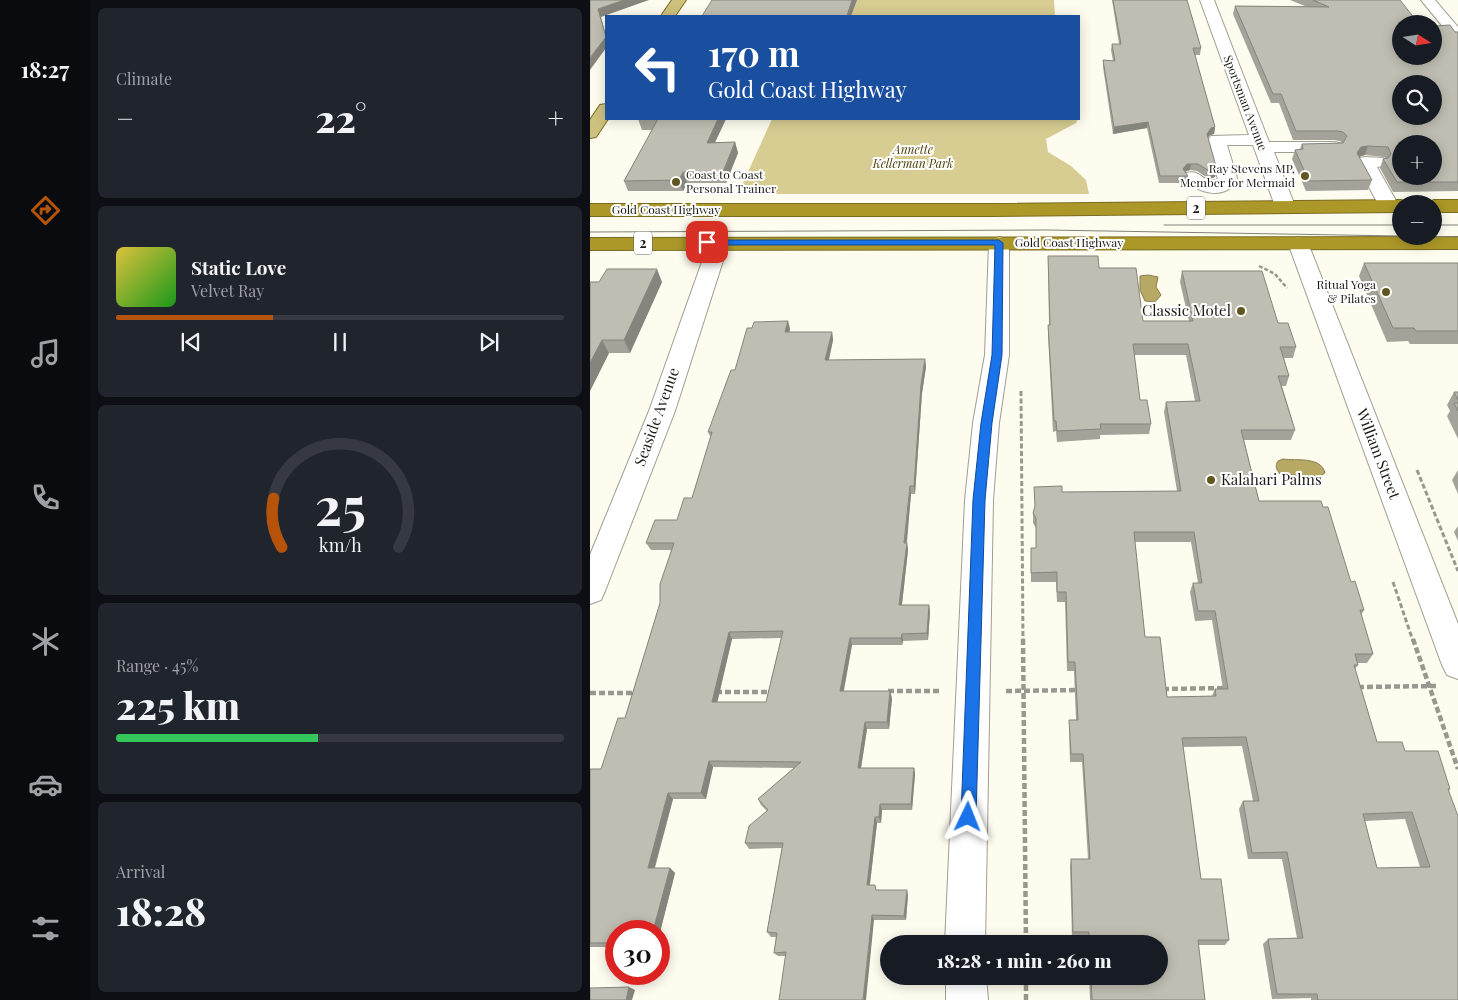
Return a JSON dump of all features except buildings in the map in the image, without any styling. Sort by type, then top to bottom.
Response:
[{"type":"highway","name":"Gold Coast Highway","points":[[590,210],[1001,210],[1392,206]]},
{"type":"highway","points":[[1442,206],[1458,206]]},
{"type":"highway","name":"Gold Coast Highway","points":[[590,244],[719,242],[1458,243]]},
{"type":"main road","points":[[669,15],[678,1]]},
{"type":"main road","points":[[590,133],[605,110]]},
{"type":"street","name":"Sportsman Avenue","points":[[1207,0],[1285,206]]},
{"type":"street","points":[[1428,0],[1458,36]]},
{"type":"street","points":[[1199,172],[1195,181],[1204,186],[1217,187],[1226,183],[1228,178],[1218,140],[1334,147]]},
{"type":"street","points":[[1377,162],[1365,162],[1392,202]]},
{"type":"street","name":"Seaside Avenue","points":[[590,591],[662,411],[719,242]]},
{"type":"street","points":[[965,935],[979,500],[985,432],[997,355],[999,243]]},
{"type":"street","name":"William Street","points":[[1298,243],[1458,665]]},
{"type":"street","points":[[966,985],[967,1000]]},
{"type":"path","points":[[1254,264],[1267,264]]},
{"type":"path","points":[[1021,386],[1026,935]]},
{"type":"path","points":[[1416,468],[1458,571]]},
{"type":"path","points":[[1350,687],[1438,686]]},
{"type":"path","points":[[1162,689],[1231,688]]},
{"type":"path","points":[[885,691],[1083,690]]},
{"type":"path","points":[[709,692],[778,692]]},
{"type":"path","points":[[590,693],[641,693]]},
{"type":"path","points":[[1026,985],[1026,1000]]},
{"type":"green space","points":[[816,0],[1054,0],[1055,15],[810,15]]},
{"type":"green space","name":"Annette Kellerman Park","points":[[772,120],[1078,120],[1076,123],[1046,139],[1048,152],[1071,166],[1086,180],[1089,194],[738,194]]},
{"type":"shaded area","points":[[1140,276],[1158,277],[1156,287],[1161,295],[1155,302],[1145,301],[1140,290]]},
{"type":"shaded area","points":[[1283,459],[1307,460],[1319,464],[1325,473],[1318,477],[1280,474],[1276,464]]},
{"type":"tram line","points":[[1164,225],[1392,225]]},
{"type":"tram line","points":[[1442,225],[1458,225]]},
{"type":"tram line","points":[[590,232],[1047,230],[1458,237]]},
{"type":"place","name":"Ray Stevens MP, Member for Mermaid","points":[[1305,176]]},
{"type":"place","name":"Coast to Coast Personal Trainer","points":[[676,182]]},
{"type":"place","name":"Ritual Yoga & Pilates","points":[[1386,292]]},
{"type":"place","name":"Classic Motel","points":[[1241,311]]},
{"type":"place","name":"Kalahari Palms","points":[[1211,480]]},
{"type":"route","points":[[707,242],[999,243],[997,355],[986,423],[979,500],[968,817]]}]
